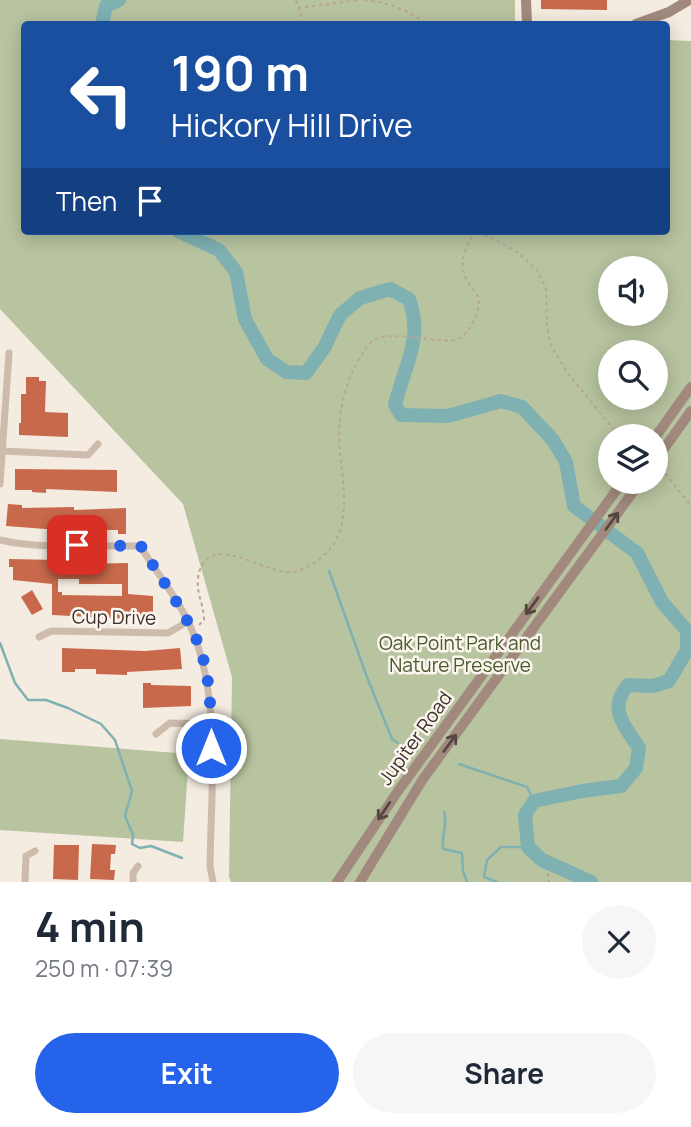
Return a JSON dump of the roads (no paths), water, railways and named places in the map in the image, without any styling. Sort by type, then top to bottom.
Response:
[{"type":"main road","points":[[526,0],[527,21]]},
{"type":"main road","points":[[646,21],[662,16],[689,0]]},
{"type":"main road","points":[[665,424],[691,387]]},
{"type":"main road","points":[[668,443],[691,411]]},
{"type":"main road","name":"Jupiter Road","points":[[337,882],[398,791],[614,494]]},
{"type":"main road","name":"Jupiter Road","points":[[360,882],[424,779],[631,494]]},
{"type":"street","points":[[0,484],[9,353]]},
{"type":"street","points":[[2,452],[88,455],[99,444]]},
{"type":"street","points":[[0,540],[56,545],[141,546],[193,631],[208,675],[211,724],[210,866],[213,882]]},
{"type":"street","name":"Cup Drive","points":[[39,637],[51,631],[168,633],[187,622]]},
{"type":"street","points":[[156,734],[170,723],[211,724]]},
{"type":"street","points":[[24,882],[26,856],[35,851]]},
{"type":"street","points":[[133,882],[133,873],[138,866]]},
{"type":"waterway","points":[[103,21],[106,6],[119,0]]},
{"type":"waterway","points":[[187,235],[219,250],[236,272],[245,319],[267,359],[286,372],[306,373],[324,348],[340,315],[360,298],[390,289],[409,299],[413,313],[414,340],[395,405],[401,415],[448,416],[501,401],[522,407],[553,440],[566,462],[574,506],[637,553],[662,602],[687,631],[687,650],[669,681],[653,686],[628,685],[622,694],[619,702],[620,717],[639,748],[636,768],[621,786],[534,801],[525,815],[528,847],[542,860],[591,882]]},
{"type":"waterway","points":[[329,571],[367,677],[392,739],[398,743]]},
{"type":"waterway","points":[[687,631],[691,628]]},
{"type":"waterway","points":[[0,643],[15,683],[28,700],[46,700],[68,708],[101,724],[115,740],[132,791],[125,816],[133,835],[132,844],[140,848],[151,846],[182,858]]},
{"type":"waterway","points":[[459,764],[527,787],[534,801]]},
{"type":"waterway","points":[[444,812],[443,849],[462,853],[467,882]]},
{"type":"waterway","points":[[497,882],[484,877],[487,860],[501,847],[528,847]]},
{"type":"park label","name":"Oak Point Park and Nature Preserve","points":[[460,654]]}]
